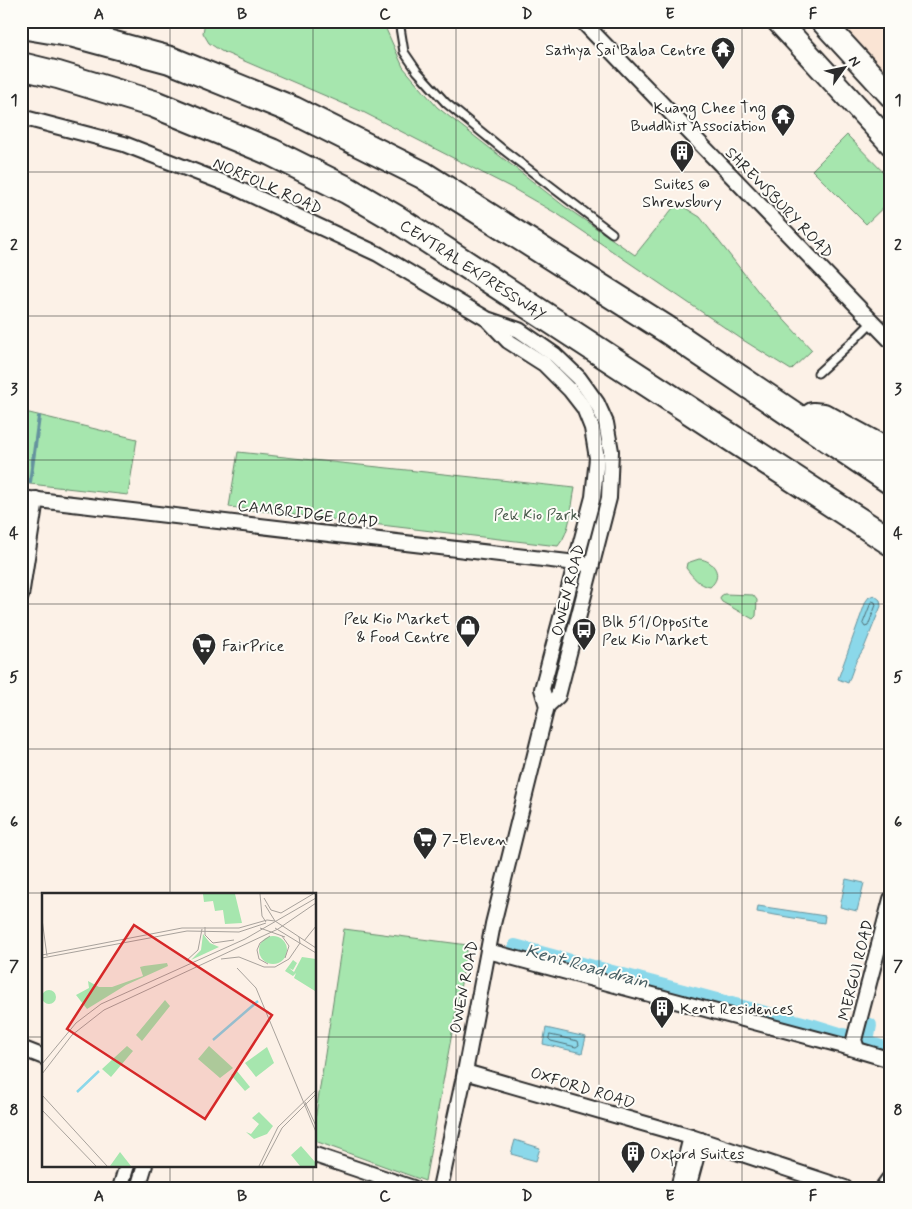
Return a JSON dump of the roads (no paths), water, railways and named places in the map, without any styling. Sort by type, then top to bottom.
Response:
[{"type":"highway","points":[[21,25],[74,34],[170,60],[294,110],[415,170],[658,324],[891,481]]},
{"type":"highway","name":"CENTRAL EXPRESSWAY","points":[[21,66],[58,75],[154,104],[271,152],[347,190],[395,218],[891,542]]},
{"type":"highway","points":[[792,414],[823,417],[891,454]]},
{"type":"highway","points":[[803,484],[816,504],[891,556]]},
{"type":"main road","points":[[779,21],[891,144]]},
{"type":"main road","points":[[822,21],[891,96]]},
{"type":"main road","points":[[841,21],[844,32],[868,71]]},
{"type":"street","name":"SHREWSBURY ROAD","points":[[582,21],[891,341]]},
{"type":"street","name":"NORFOLK ROAD","points":[[21,117],[124,144],[232,186],[378,254],[487,319]]},
{"type":"street","name":"OWEN ROAD","points":[[440,1188],[507,863],[547,706],[542,689],[593,497],[597,458],[592,428],[584,408],[570,390],[544,364],[508,341],[487,319]]},
{"type":"street","name":"OWEN ROAD","points":[[487,319],[519,330],[555,355],[579,378],[597,403],[606,422],[611,451],[609,498],[558,696],[547,706]]},
{"type":"street","name":"CAMBRIDGE ROAD","points":[[21,498],[591,565]]},
{"type":"street","points":[[21,596],[36,499]]},
{"type":"street","name":"MERGUI ROAD","points":[[856,1045],[891,899]]},
{"type":"street","points":[[488,950],[856,1045],[891,1060]]},
{"type":"street","points":[[21,1048],[42,1056]]},
{"type":"street","name":"OXFORD ROAD","points":[[465,1072],[696,1139],[845,1188]]},
{"type":"street","points":[[678,1188],[696,1139]]},
{"type":"street","points":[[688,1188],[696,1139]]},
{"type":"street","points":[[316,1155],[413,1188]]},
{"type":"street","points":[[120,1188],[126,1166]]},
{"type":"street","points":[[138,1188],[145,1166]]},
{"type":"street","points":[[886,1188],[891,1181]]},
{"type":"lane","points":[[399,21],[404,52],[446,103],[501,148],[612,233]]},
{"type":"lane","points":[[818,373],[872,322]]},
{"type":"water","points":[[874,595],[880,600],[881,606],[848,683],[838,679],[866,601]]},
{"type":"water","points":[[846,879],[864,883],[857,911],[840,907]]},
{"type":"water","points":[[758,906],[825,916],[824,923],[757,912]]},
{"type":"water","points":[[546,1028],[586,1037],[582,1053],[543,1044]]},
{"type":"water","points":[[515,1140],[540,1148],[536,1161],[511,1154]]},
{"type":"waterway","points":[[30,482],[39,417]]},
{"type":"waterway","name":"Kent Road drain","points":[[515,946],[814,1026],[891,1050]]},
{"type":"waterway","points":[[867,1042],[870,1025]]},
{"type":"place","name":"Sathya Sai Baba Centre","points":[[723,70]]},
{"type":"place","name":"Kuang Chee Tng Buddhist Association","points":[[783,137]]},
{"type":"place","name":"Suites @ Shrewsbury","points":[[682,173]]},
{"type":"place","name":"Pek Kio Market & Food Centre","points":[[468,648]]},
{"type":"place","name":"Blk 51/Opposite Pek Kio Market","points":[[584,651]]},
{"type":"place","name":"FairPrice","points":[[204,666]]},
{"type":"place","name":"7-Eleven","points":[[425,860]]},
{"type":"place","name":"Kent Residences","points":[[662,1029]]},
{"type":"place","name":"Oxford Suites","points":[[633,1174]]},
{"type":"park label","name":"Pek Kio Park","points":[[536,514]]}]
